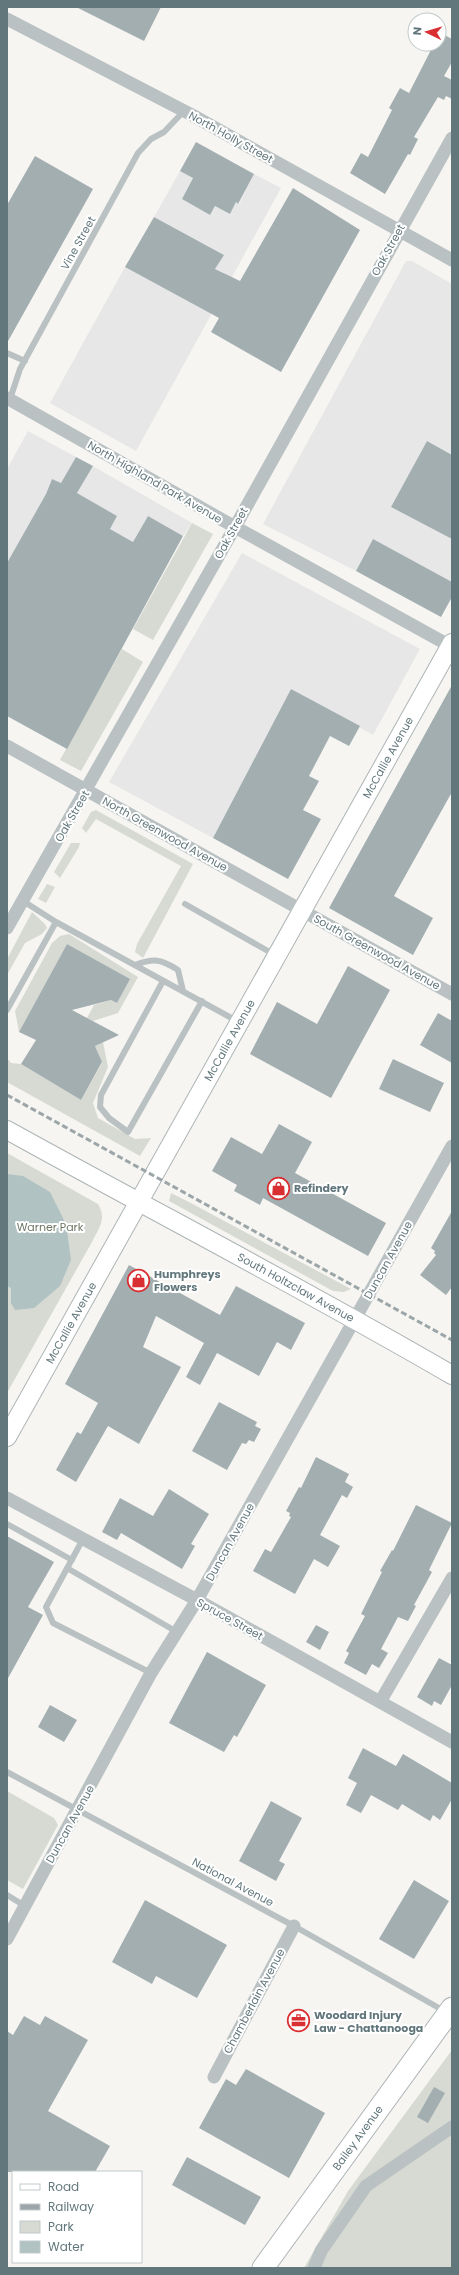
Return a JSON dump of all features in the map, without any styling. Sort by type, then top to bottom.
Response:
[{"type":"main road","name":"McCallie Avenue","points":[[7,1437],[451,645]]},
{"type":"main road","name":"South Holtzclaw Avenue","points":[[7,1130],[355,1318],[452,1375]]},
{"type":"main road","name":"Bailey Avenue","points":[[263,2268],[450,2011]]},
{"type":"street","name":"North Holly Street","points":[[7,19],[184,111],[452,260]]},
{"type":"street","name":"Oak Street","points":[[7,928],[235,527],[452,138]]},
{"type":"street","name":"North Highland Park Avenue","points":[[9,399],[235,527],[451,645]]},
{"type":"street","name":"North Greenwood Avenue","points":[[7,746],[302,910]]},
{"type":"street","name":"South Greenwood Avenue","points":[[302,910],[452,994]]},
{"type":"street","name":"Duncan Avenue","points":[[7,1939],[151,1673],[197,1600],[452,1146]]},
{"type":"street","name":"Spruce Street","points":[[8,1502],[83,1539],[197,1600],[452,1742]]},
{"type":"street","points":[[380,1702],[452,1578]]},
{"type":"street","name":"Chamberlain Avenue","points":[[214,2077],[294,1926]]},
{"type":"street","points":[[451,2128],[452,2142]]},
{"type":"street","points":[[314,2268],[321,2251],[366,2186],[451,2128]]},
{"type":"lane","name":"Vine Street","points":[[9,399],[24,361],[138,153],[151,139],[164,132],[184,111]]},
{"type":"lane","points":[[7,353],[24,361]]},
{"type":"lane","points":[[23,901],[56,922],[239,1022]]},
{"type":"lane","points":[[185,904],[277,956]]},
{"type":"lane","points":[[7,1010],[56,922]]},
{"type":"lane","points":[[134,965],[149,960],[165,962],[178,970],[183,991]]},
{"type":"lane","points":[[163,981],[101,1095],[100,1107],[109,1118],[128,1132],[202,1001]]},
{"type":"lane","points":[[7,1524],[72,1560]]},
{"type":"lane","points":[[83,1539],[46,1607],[53,1623],[151,1673]]},
{"type":"lane","points":[[67,1568],[177,1632]]},
{"type":"lane","name":"National Avenue","points":[[7,1772],[450,2011]]},
{"type":"lane","points":[[7,1895],[25,1906]]},
{"type":"shaded area","points":[[180,171],[193,177],[182,199],[210,215],[215,206],[230,214],[236,202],[239,204],[254,174],[281,188],[136,451],[50,403],[125,267],[203,309],[224,273],[215,269],[223,254],[154,217]]},
{"type":"shaded area","points":[[406,261],[412,261],[452,284],[452,455],[427,441],[391,507],[452,539],[452,582],[373,539],[356,571],[263,524]]},
{"type":"shaded area","points":[[28,431],[76,457],[61,483],[52,479],[46,494],[7,563],[7,469]]},
{"type":"shaded area","points":[[93,466],[192,523],[183,536],[148,516],[133,542],[110,529],[117,516],[77,493]]},
{"type":"shaded area","points":[[242,553],[420,649],[373,735],[291,689],[213,838],[109,782]]},
{"type":"green space","points":[[192,523],[213,534],[153,640],[133,629]]},
{"type":"green space","points":[[122,649],[143,662],[81,771],[60,760]]},
{"type":"green space","points":[[96,810],[193,864],[143,958],[135,952],[137,944],[181,866],[96,819],[86,833],[82,828],[91,812]]},
{"type":"green space","points":[[71,843],[80,843],[60,878],[54,872]]},
{"type":"green space","points":[[47,884],[55,887],[46,903],[38,899]]},
{"type":"green space","points":[[32,912],[45,924],[47,928],[42,934],[25,943],[7,975],[7,959]]},
{"type":"green space","points":[[69,934],[138,977],[118,1013],[93,1021],[87,1018],[94,1005],[111,1000],[117,1003],[129,979],[67,944],[19,1032],[15,1011],[52,943],[60,936]]},
{"type":"green space","points":[[103,1042],[108,1067],[93,1103],[98,1118],[135,1139],[151,1138],[140,1156],[7,1082],[7,1058],[11,1063],[21,1064],[81,1100],[102,1063],[95,1046]]},
{"type":"green space","name":"Warner Park","points":[[7,1153],[98,1204],[101,1209],[102,1219],[92,1242],[7,1393]]},
{"type":"green space","points":[[171,1193],[351,1289],[344,1292],[333,1291],[169,1201]]},
{"type":"green space","points":[[7,1791],[54,1818],[58,1825],[23,1889],[7,1880]]},
{"type":"green space","points":[[452,2050],[452,2268],[304,2268],[348,2191]]},
{"type":"water","points":[[7,1174],[23,1176],[50,1192],[66,1224],[71,1260],[60,1286],[34,1308],[15,1310],[11,1303],[11,1288],[7,1286]]},
{"type":"building","points":[[76,7],[161,7],[144,41]]},
{"type":"building","points":[[447,36],[452,39],[452,62],[444,76],[452,80],[452,99],[446,96],[444,100],[438,97],[414,137],[418,139],[410,155],[408,154],[385,194],[350,173],[361,153],[368,157],[392,110],[389,108],[400,88],[409,93],[430,52],[447,52]]},
{"type":"building","points":[[196,142],[254,174],[238,204],[236,202],[230,214],[215,206],[210,215],[182,199],[193,178],[180,171]]},
{"type":"building","points":[[35,156],[93,189],[7,343],[7,205]]},
{"type":"building","points":[[293,188],[360,230],[281,372],[211,332],[219,318],[125,267],[154,217],[224,255],[215,269],[240,281]]},
{"type":"building","points":[[427,441],[452,455],[452,539],[391,507]]},
{"type":"building","points":[[76,457],[93,466],[77,493],[117,516],[110,529],[133,542],[148,516],[183,536],[67,749],[7,716],[7,563],[46,494],[52,479],[61,483]]},
{"type":"building","points":[[373,539],[452,582],[452,597],[441,617],[356,571]]},
{"type":"building","points":[[452,685],[452,792],[394,896],[433,918],[413,955],[329,908]]},
{"type":"building","points":[[291,689],[360,726],[349,746],[330,736],[309,776],[319,781],[303,810],[321,819],[288,879],[213,838]]},
{"type":"building","points":[[67,944],[130,979],[117,1003],[111,1000],[72,1010],[119,1035],[95,1046],[102,1062],[81,1100],[21,1064],[36,1040],[19,1032]]},
{"type":"building","points":[[348,966],[390,990],[331,1098],[250,1054],[277,1002],[317,1024]]},
{"type":"building","points":[[438,1013],[452,1021],[452,1063],[420,1045]]},
{"type":"building","points":[[393,1059],[444,1083],[430,1112],[379,1089]]},
{"type":"building","name":"Refindery","points":[[279,1124],[312,1142],[295,1173],[386,1223],[368,1256],[263,1198],[260,1205],[234,1191],[237,1185],[212,1171],[231,1137],[262,1154]]},
{"type":"building","points":[[452,1211],[452,1287],[446,1295],[420,1275],[436,1255],[434,1253],[435,1251],[431,1248]]},
{"type":"building","points":[[129,1265],[220,1315],[236,1286],[305,1323],[291,1350],[277,1342],[259,1376],[217,1353],[200,1385],[186,1377],[204,1343],[156,1316],[143,1347],[181,1367],[139,1444],[108,1426],[76,1482],[56,1470],[77,1432],[81,1434],[98,1403],[65,1384]]},
{"type":"building","points":[[219,1402],[257,1422],[255,1426],[261,1429],[254,1442],[249,1440],[246,1444],[242,1443],[227,1470],[192,1451]]},
{"type":"building","points":[[316,1457],[349,1474],[345,1482],[353,1487],[347,1498],[342,1495],[320,1535],[340,1546],[328,1567],[314,1559],[295,1594],[253,1571],[265,1549],[271,1552],[291,1517],[289,1516],[290,1513],[286,1511],[299,1487],[301,1488]]},
{"type":"building","points":[[169,1489],[209,1514],[191,1544],[195,1546],[182,1569],[121,1533],[117,1540],[102,1532],[120,1498],[153,1516]]},
{"type":"building","points":[[416,1505],[452,1523],[429,1570],[432,1572],[414,1605],[416,1606],[408,1621],[398,1617],[381,1649],[388,1653],[379,1668],[372,1664],[366,1675],[344,1663],[349,1653],[346,1651],[365,1616],[361,1614],[382,1572],[380,1571],[392,1550],[393,1551]]},
{"type":"building","points":[[7,1536],[54,1562],[28,1607],[43,1615],[7,1680]]},
{"type":"building","points":[[316,1625],[329,1632],[320,1650],[306,1642]]},
{"type":"building","points":[[207,1652],[266,1685],[237,1737],[234,1735],[224,1752],[169,1723]]},
{"type":"building","points":[[439,1658],[452,1665],[452,1685],[441,1705],[434,1701],[432,1706],[417,1697]]},
{"type":"building","points":[[50,1705],[77,1720],[64,1742],[38,1727]]},
{"type":"building","points":[[363,1748],[396,1766],[403,1754],[452,1783],[452,1799],[440,1820],[433,1815],[430,1821],[402,1804],[398,1810],[371,1795],[361,1813],[346,1805],[357,1783],[348,1778]]},
{"type":"building","points":[[271,1801],[302,1818],[279,1861],[285,1864],[276,1881],[239,1861]]},
{"type":"building","points":[[414,1880],[449,1901],[414,1959],[379,1939]]},
{"type":"building","points":[[145,1900],[227,1945],[197,1998],[156,1976],[152,1984],[112,1962]]},
{"type":"building","points":[[24,2016],[40,2025],[45,2016],[88,2040],[48,2111],[110,2146],[96,2171],[7,2172],[7,2031],[13,2035]]},
{"type":"building","points":[[246,2069],[325,2113],[289,2178],[199,2128],[226,2079],[236,2085]]},
{"type":"building","points":[[434,2087],[445,2093],[428,2123],[417,2117]]},
{"type":"building","points":[[187,2157],[261,2197],[245,2225],[172,2185]]},
{"type":"railway","points":[[7,1095],[452,1340]]},
{"type":"place","name":"Refindery","points":[[278,1188]]},
{"type":"place","name":"Humphreys Flowers","points":[[138,1280]]},
{"type":"place","name":"Woodard Injury Law - Chattanooga","points":[[299,2021]]}]
